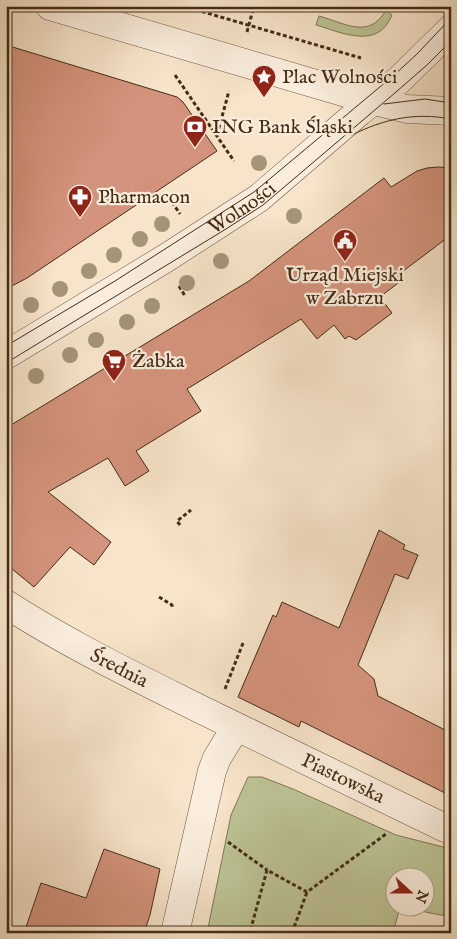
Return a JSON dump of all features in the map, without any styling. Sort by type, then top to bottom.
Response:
[{"type":"street","points":[[50,6],[374,101],[406,109],[451,112]]},
{"type":"street","name":"Wolności","points":[[6,354],[166,258],[259,198],[422,59],[451,29]]},
{"type":"street","name":"Średnia","points":[[6,604],[45,629],[236,727]]},
{"type":"street","points":[[175,933],[212,770],[236,727]]},
{"type":"street","name":"Piastowska","points":[[236,727],[445,828],[451,829]]},
{"type":"path","points":[[183,6],[361,58]]},
{"type":"path","points":[[148,35],[234,161]]},
{"type":"path","points":[[176,282],[185,296]]},
{"type":"path","points":[[180,525],[177,521],[191,510]]},
{"type":"path","points":[[158,597],[172,605],[172,608]]},
{"type":"path","points":[[221,698],[243,643]]},
{"type":"path","points":[[292,933],[307,892],[387,834]]},
{"type":"path","points":[[244,933],[250,928],[267,870],[307,892]]},
{"type":"path","points":[[250,928],[258,933]]},
{"type":"green space","points":[[386,10],[392,15],[386,26],[369,36],[348,35],[316,25],[319,16],[347,25],[364,27],[372,25]]},
{"type":"green space","points":[[248,777],[262,777],[293,789],[396,835],[451,849],[451,917],[434,914],[434,866],[384,866],[384,916],[398,916],[393,933],[207,933],[231,815]]},
{"type":"building","points":[[6,45],[177,97],[183,102],[217,151],[27,278],[6,289]]},
{"type":"building","points":[[438,167],[451,168],[451,235],[398,275],[402,280],[380,297],[392,313],[356,340],[349,336],[345,339],[334,325],[317,339],[301,319],[187,389],[201,411],[136,451],[149,471],[125,486],[108,458],[48,492],[111,542],[94,565],[70,547],[34,587],[6,564],[6,428],[249,281],[384,178],[391,187],[417,171]]},
{"type":"building","points":[[379,530],[405,545],[403,549],[418,555],[408,579],[395,574],[358,665],[374,679],[378,696],[451,733],[451,796],[301,721],[299,727],[238,697],[273,615],[276,617],[282,602],[339,628]]},
{"type":"building","points":[[104,849],[160,869],[144,933],[24,933],[41,883],[86,898]]},
{"type":"tram line","points":[[6,346],[115,281],[254,192],[393,76],[451,18]]},
{"type":"tram line","points":[[6,363],[263,205],[427,65],[451,41]]},
{"type":"tram line","points":[[384,104],[425,99],[451,103]]},
{"type":"tram line","points":[[352,135],[364,129],[400,118],[425,116],[451,119]]},
{"type":"place","name":"Plac Wolności","points":[[264,98]]},
{"type":"place","name":"ING Bank Śląski","points":[[195,148]]},
{"type":"place","name":"Pharmacon","points":[[80,218]]},
{"type":"place","name":"Urząd Miejski w Zabrzu","points":[[345,262]]},
{"type":"place","name":"Żabka","points":[[114,382]]}]
